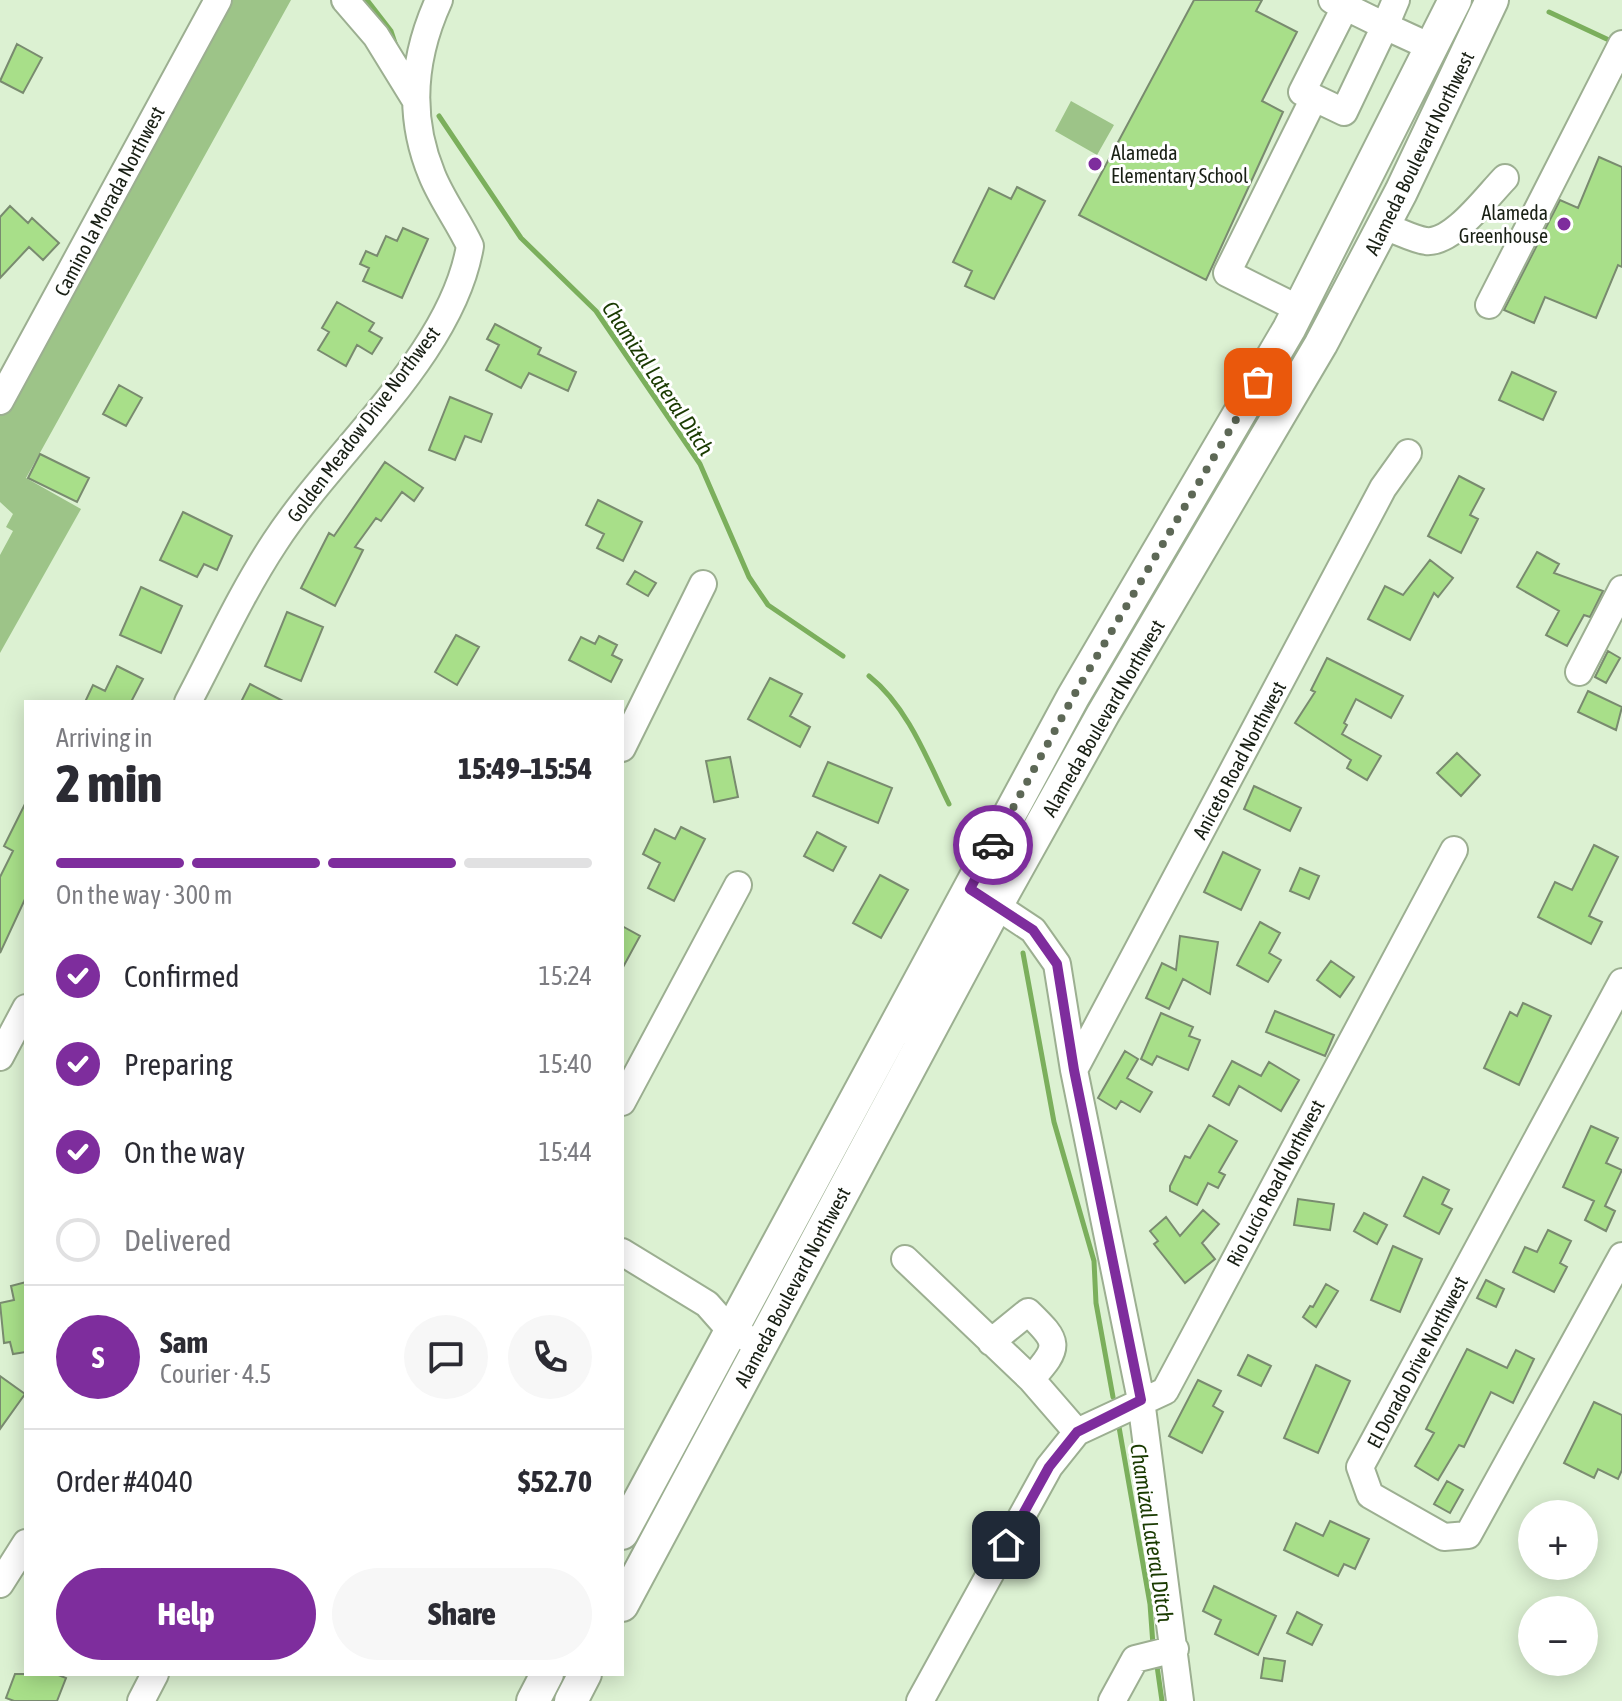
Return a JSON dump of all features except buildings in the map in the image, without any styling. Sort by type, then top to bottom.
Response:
[{"type":"main road","name":"Alameda Boulevard Northwest","points":[[624,1601],[762,1344],[983,897],[1073,697],[1299,309],[1455,0]]},
{"type":"main road","name":"Alameda Boulevard Northwest","points":[[624,1529],[730,1330],[983,897],[1103,714],[1321,344],[1383,226],[1492,0]]},
{"type":"main road","points":[[533,1701],[546,1676]]},
{"type":"main road","points":[[571,1701],[584,1676]]},
{"type":"street","name":"Camino la Morada Northwest","points":[[0,401],[218,0]]},
{"type":"street","points":[[345,0],[376,36],[416,101]]},
{"type":"street","name":"Golden Meadow Drive Northwest","points":[[189,700],[275,541],[419,357],[462,283],[470,246],[432,176],[418,130],[416,101],[421,38],[439,0]]},
{"type":"street","points":[[1396,0],[1385,26],[1344,112],[1302,92],[1339,3],[1385,26],[1433,48]]},
{"type":"street","points":[[1489,305],[1622,44]]},
{"type":"street","points":[[1299,309],[1227,273],[1314,98]]},
{"type":"street","points":[[1383,226],[1425,241],[1434,240],[1459,228],[1505,178]]},
{"type":"street","name":"Aniceto Road Northwest","points":[[1074,1070],[1383,488],[1408,453]]},
{"type":"street","points":[[624,744],[703,584]]},
{"type":"street","points":[[1579,672],[1622,589]]},
{"type":"street","name":"Rio Lucio Road Northwest","points":[[920,1701],[1049,1467],[1077,1432],[1165,1391],[1454,850]]},
{"type":"street","points":[[624,1098],[738,885]]},
{"type":"street","points":[[983,897],[1033,930],[1057,964],[1074,1070],[1141,1400],[1180,1701]]},
{"type":"street","name":"El Dorado Drive Northwest","points":[[1622,982],[1360,1467],[1370,1495],[1444,1537],[1468,1535],[1622,1256]]},
{"type":"street","points":[[0,1057],[24,1012]]},
{"type":"street","points":[[624,1253],[707,1304],[730,1330],[762,1344]]},
{"type":"street","points":[[905,1259],[1031,1379],[1077,1432]]},
{"type":"street","points":[[991,1342],[1028,1312],[1053,1336],[1054,1347],[1047,1361],[1031,1379]]},
{"type":"street","points":[[0,1584],[24,1546]]},
{"type":"street","points":[[1112,1701],[1135,1659],[1175,1649]]},
{"type":"street","points":[[141,1701],[154,1676]]},
{"type":"green space","points":[[229,0],[291,0],[26,478],[81,509],[0,653],[0,555],[13,531],[6,527],[13,514],[0,502],[0,411]]},
{"type":"green space","points":[[1071,101],[1114,125],[1097,155],[1055,131]]},
{"type":"waterway","name":"Chamizal Lateral Ditch","points":[[367,0],[391,31],[396,46]]},
{"type":"waterway","points":[[1549,12],[1611,41]]},
{"type":"waterway","name":"Chamizal Lateral Ditch","points":[[439,116],[521,238],[596,311],[700,464],[749,577],[768,605],[843,656]]},
{"type":"waterway","name":"Chamizal Lateral Ditch","points":[[869,676],[906,719],[949,804]]},
{"type":"waterway","name":"Chamizal Lateral Ditch","points":[[1023,953],[1054,1122],[1094,1261],[1096,1303],[1113,1397]]},
{"type":"waterway","name":"Chamizal Lateral Ditch","points":[[1119,1427],[1150,1604],[1153,1645]]},
{"type":"waterway","name":"Chamizal Lateral Ditch","points":[[1157,1666],[1162,1701]]},
{"type":"way so far","points":[[993,845],[1073,697],[1258,382]]},
{"type":"place","name":"Alameda Elementary School","points":[[1095,164]]},
{"type":"place","name":"Alameda Greenhouse","points":[[1564,224]]},
{"type":"route","points":[[993,845],[970,889],[1033,930],[1057,964],[1074,1070],[1141,1400],[1077,1432],[1049,1467],[1006,1545]]}]
